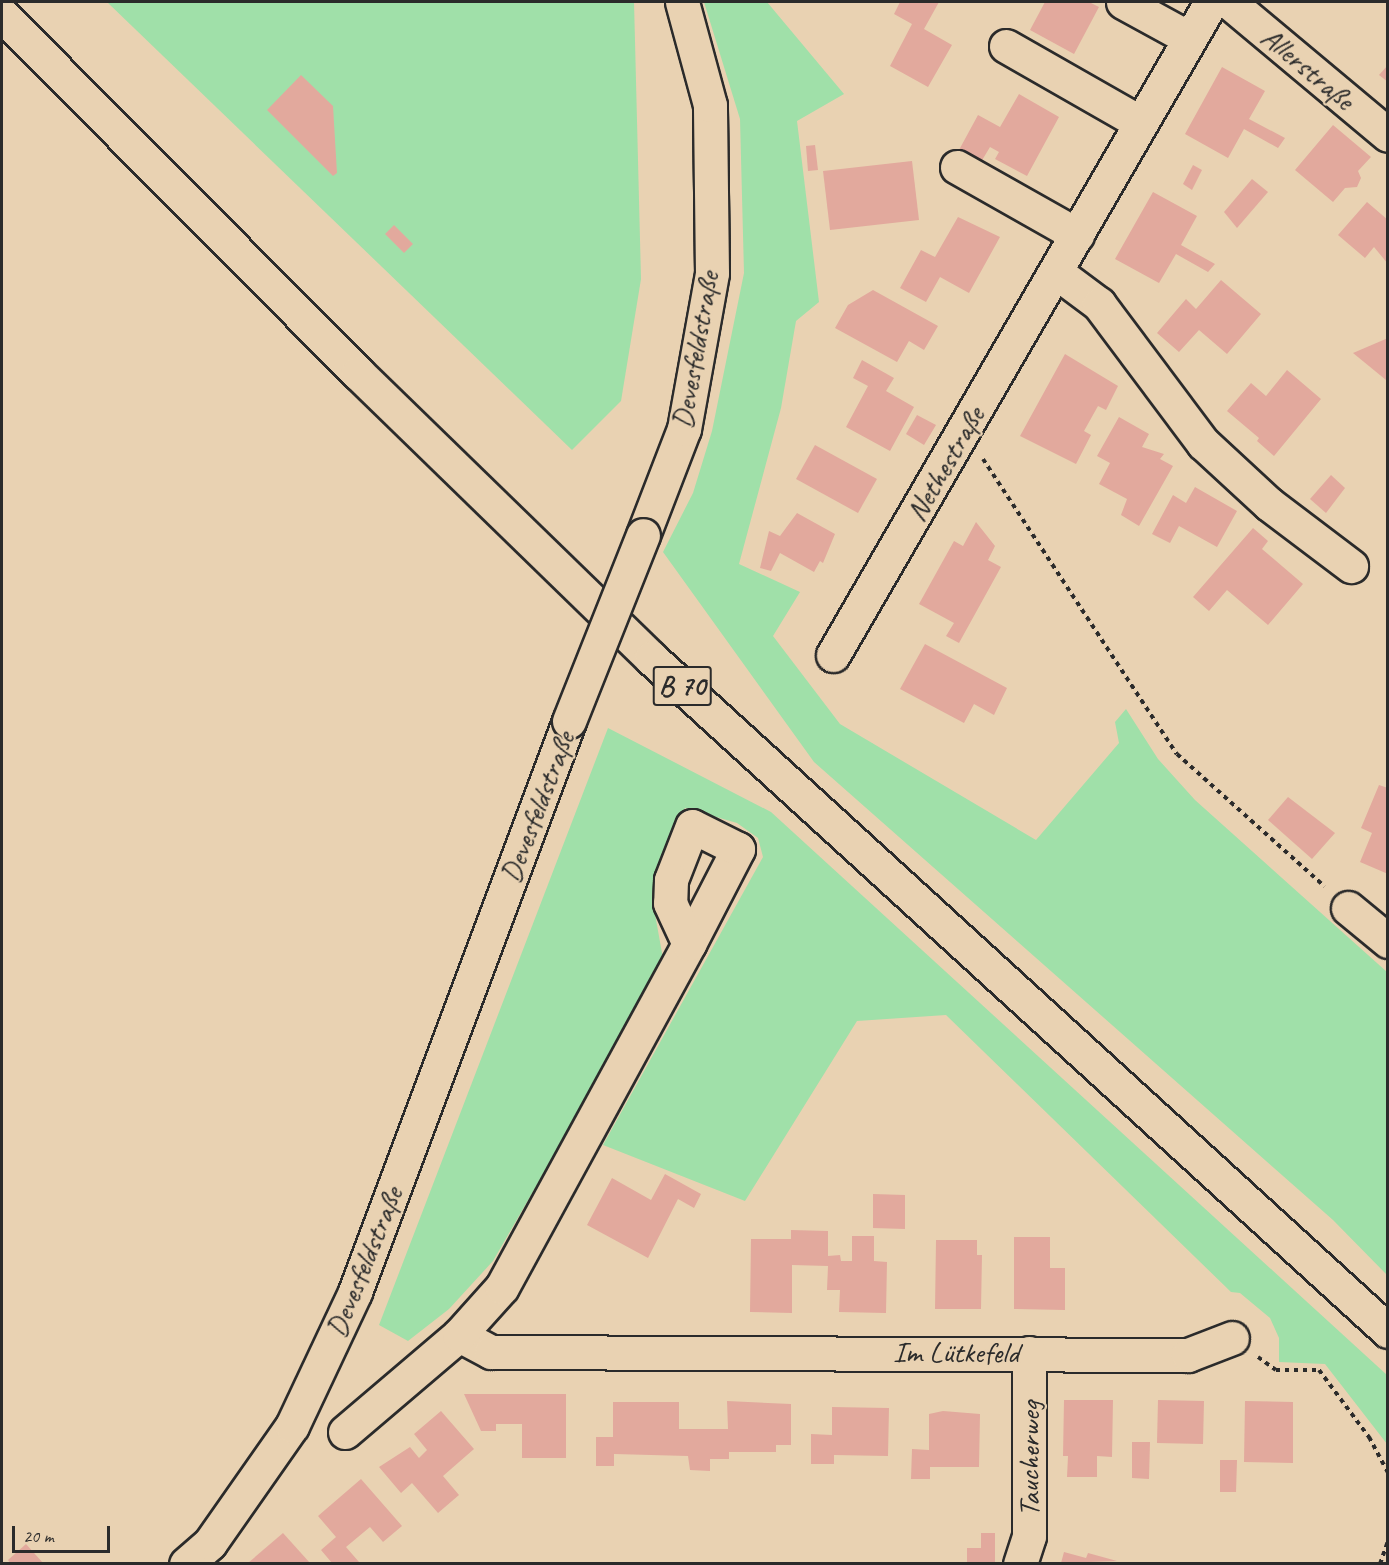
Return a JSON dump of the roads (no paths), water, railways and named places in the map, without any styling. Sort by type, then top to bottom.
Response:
[{"type":"main road","name":"Devesfeldstraße","points":[[186,1563],[210,1543],[292,1426],[355,1292],[569,721],[684,429],[712,273],[710,105],[682,2]]},
{"type":"main road","points":[[1122,2],[1189,38]]},
{"type":"main road","name":"Nethestraße","points":[[833,654],[1211,2]]},
{"type":"main road","name":"Allerstraße","points":[[1229,2],[1388,135]]},
{"type":"main road","name":"B 70","points":[[2,15],[358,373],[651,658],[1388,1331]]},
{"type":"main road","points":[[1006,46],[1141,123]]},
{"type":"main road","points":[[957,167],[1077,235]]},
{"type":"main road","points":[[1056,272],[1099,304],[1203,443],[1269,504],[1351,566]]},
{"type":"main road","points":[[1348,908],[1388,941]]},
{"type":"main road","points":[[345,1432],[459,1335],[502,1287],[689,944]]},
{"type":"main road","name":"Im Lütkefeld","points":[[459,1335],[491,1352],[1188,1355],[1232,1338]]},
{"type":"main road","name":"Taucherweg","points":[[1020,1563],[1029,1536],[1029,1353]]}]
